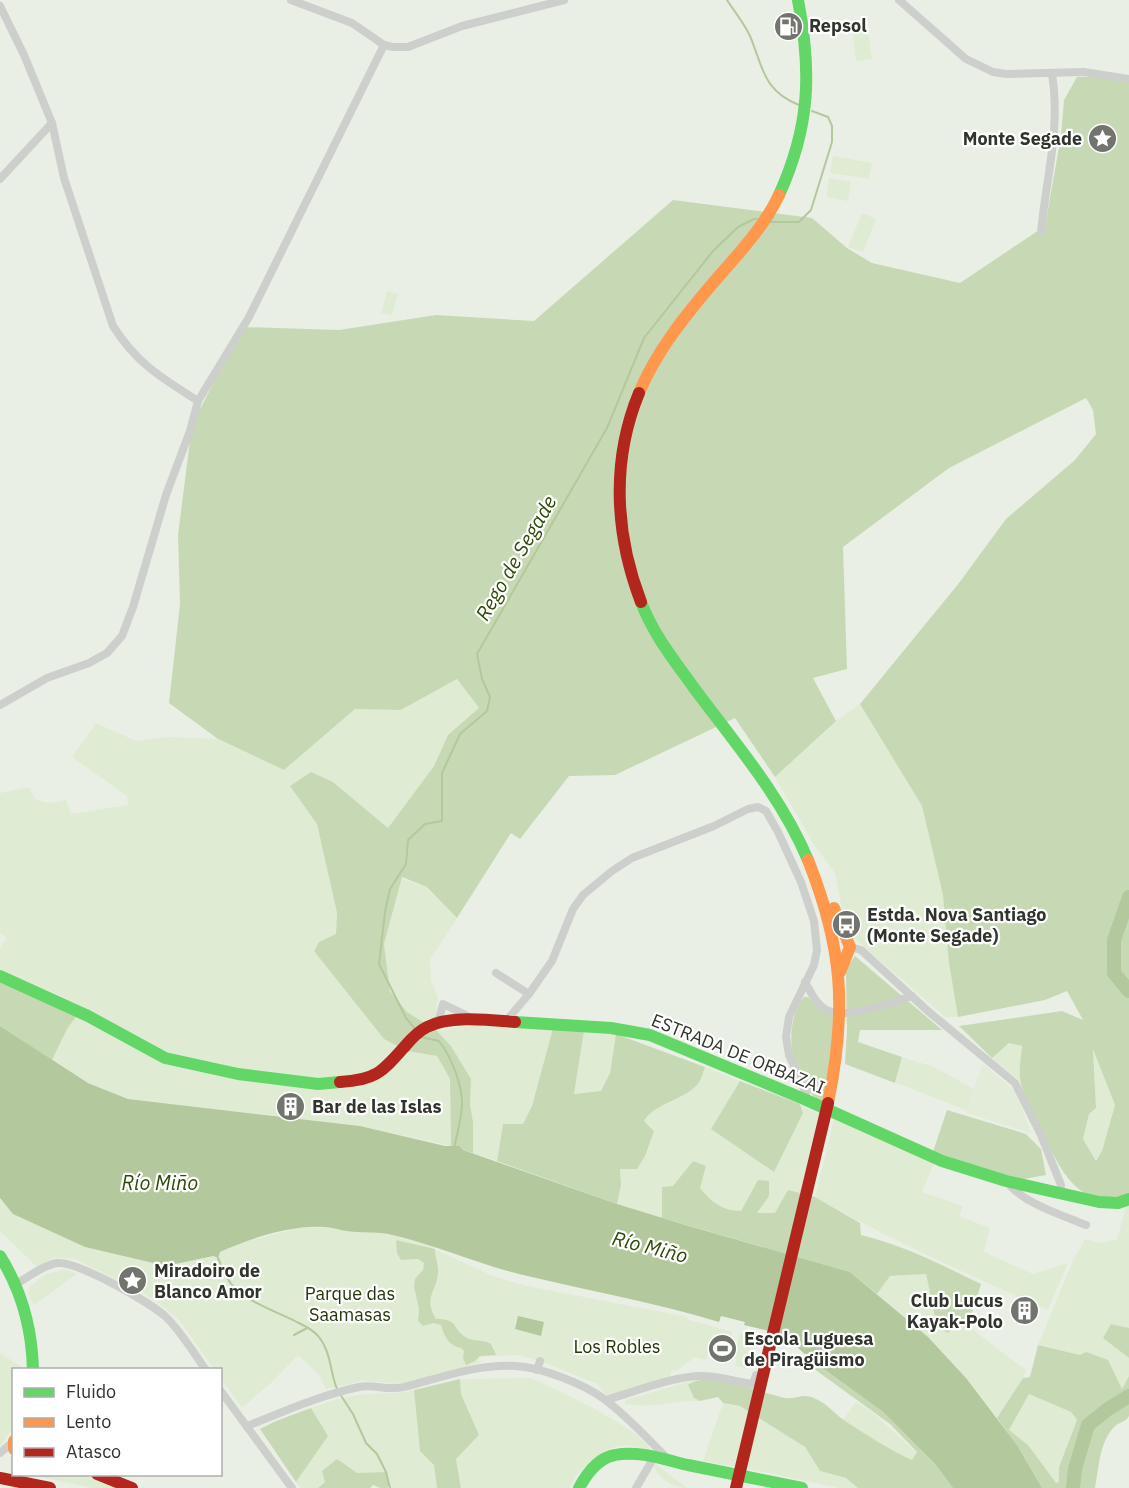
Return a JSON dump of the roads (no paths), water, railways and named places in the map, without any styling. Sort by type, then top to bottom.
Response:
[{"type":"main road","points":[[736,1488],[822,1133],[838,1050],[842,999],[828,915],[806,856],[770,791],[662,645],[643,612],[622,548],[618,481],[632,414],[646,379],[666,343],[759,230],[772,210],[800,145],[808,100],[807,48],[798,0]]},
{"type":"main road","points":[[806,856],[817,867],[825,881],[850,947],[839,976]]},
{"type":"main road","points":[[0,976],[77,1011],[165,1058],[238,1074],[318,1084],[359,1081],[374,1076],[385,1068],[402,1048],[433,1024]]},
{"type":"main road","name":"ESTRADA DE ORBAZAI","points":[[433,1024],[467,1019],[611,1028],[650,1035],[804,1099],[942,1161],[1006,1180],[1099,1202],[1118,1203],[1129,1199]]},
{"type":"main road","points":[[0,1256],[16,1284],[24,1305],[31,1335],[33,1368]]},
{"type":"main road","points":[[579,1488],[589,1472],[600,1462],[612,1456],[630,1455],[750,1482],[802,1488]]},
{"type":"main road","points":[[102,1476],[132,1488]]},
{"type":"main road","points":[[0,1478],[50,1488]]},
{"type":"main road","points":[[0,1484],[12,1486],[29,1483]]},
{"type":"street","points":[[291,0],[352,22],[384,45],[408,47],[462,26],[564,0]]},
{"type":"street","points":[[899,0],[966,59],[993,72],[1006,74],[1084,72],[1129,79]]},
{"type":"street","points":[[0,6],[24,55],[52,123],[64,178],[113,326],[124,343],[147,367],[198,401]]},
{"type":"street","points":[[0,705],[47,678],[100,657],[122,636],[133,607],[165,495],[190,431],[198,401],[249,317],[384,45]]},
{"type":"street","points":[[1041,232],[1044,203],[1053,160],[1054,87],[1052,74]]},
{"type":"street","points":[[0,179],[52,123]]},
{"type":"street","points":[[506,1021],[552,962],[573,909],[583,895],[632,858],[714,826],[748,809],[758,807],[766,811],[778,832],[801,882],[814,921],[817,950],[814,965],[789,1017],[786,1037],[789,1055],[806,1093],[804,1099]]},
{"type":"street","points":[[778,832],[791,827]]},
{"type":"street","points":[[814,921],[828,915]]},
{"type":"street","points":[[850,947],[861,950],[1014,1083],[1041,1135],[1061,1185],[1060,1192]]},
{"type":"street","points":[[496,973],[529,994]]},
{"type":"street","points":[[805,982],[817,1002],[829,1012],[854,1012],[912,996]]},
{"type":"street","points":[[433,1024],[443,1004],[466,1015],[467,1019]]},
{"type":"street","points":[[1006,1180],[1011,1189],[1026,1198],[1086,1225]]},
{"type":"street","points":[[16,1284],[52,1264],[67,1263],[82,1269],[161,1312],[205,1368]]},
{"type":"street","points":[[606,1400],[675,1380],[700,1376],[753,1384],[759,1361]]},
{"type":"street","points":[[246,1426],[325,1396],[363,1386],[401,1388],[482,1368],[538,1365],[606,1400],[664,1455],[636,1488]]},
{"type":"street","points":[[222,1393],[292,1488]]},
{"type":"street","points":[[0,1453],[12,1443]]},
{"type":"water","name":"Río Miño","points":[[0,1026],[88,1083],[128,1099],[360,1126],[445,1146],[460,1146],[463,1150],[617,1204],[850,1272],[928,1337],[966,1378],[1017,1445],[1042,1488],[953,1488],[935,1464],[883,1412],[813,1361],[790,1341],[773,1332],[744,1325],[745,1322],[721,1316],[719,1322],[644,1302],[519,1274],[384,1233],[353,1232],[325,1227],[298,1228],[245,1242],[220,1252],[218,1258],[213,1256],[166,1266],[85,1247],[13,1214],[0,1198]]},
{"type":"water","points":[[518,1316],[544,1322],[541,1336],[515,1329]]},
{"type":"waterway","name":"Rego de Segade","points":[[727,0],[748,31],[771,85],[778,93],[799,105]]},
{"type":"waterway","name":"Rego de Segade","points":[[771,222],[799,222],[811,210],[832,142],[832,126],[828,117],[812,111]]},
{"type":"waterway","name":"Rego de Segade","points":[[416,1030],[406,1018],[379,964],[385,912],[390,889],[406,864],[408,840],[425,824],[442,821],[442,773],[460,734],[487,711],[490,697],[482,679],[477,654],[607,428],[644,338],[713,251],[738,227],[757,219]]},
{"type":"waterway","points":[[1129,897],[1114,940],[1114,973],[1129,991]]},
{"type":"waterway","name":"Rego de Segade","points":[[421,1037],[439,1041],[452,1063],[458,1081],[462,1106],[454,1148]]},
{"type":"waterway","points":[[218,1258],[228,1280],[238,1291],[316,1334],[326,1349],[337,1389]]},
{"type":"waterway","points":[[294,1335],[307,1328]]},
{"type":"waterway","points":[[340,1394],[353,1414],[366,1443],[377,1454],[386,1472],[390,1488]]},
{"type":"waterway","points":[[1073,1488],[1075,1469],[1088,1425],[1129,1396]]},
{"type":"place","name":"Repsol","points":[[788,26]]},
{"type":"place","name":"Monte Segade","points":[[1103,139]]},
{"type":"place","name":"Estda. Nova Santiago (Monte Segade)","points":[[846,925]]},
{"type":"place","name":"Bar de las Islas","points":[[291,1107]]},
{"type":"place","name":"Miradoiro de Blanco Amor","points":[[133,1281]]},
{"type":"place","name":"Club Lucus Kayak-Polo","points":[[1024,1311]]},
{"type":"place","name":"Escola Luguesa de Piragüismo","points":[[723,1349]]},
{"type":"park label","name":"Parque das Saamasas","points":[[350,1304]]},
{"type":"park label","name":"Los Robles","points":[[617,1347]]}]
